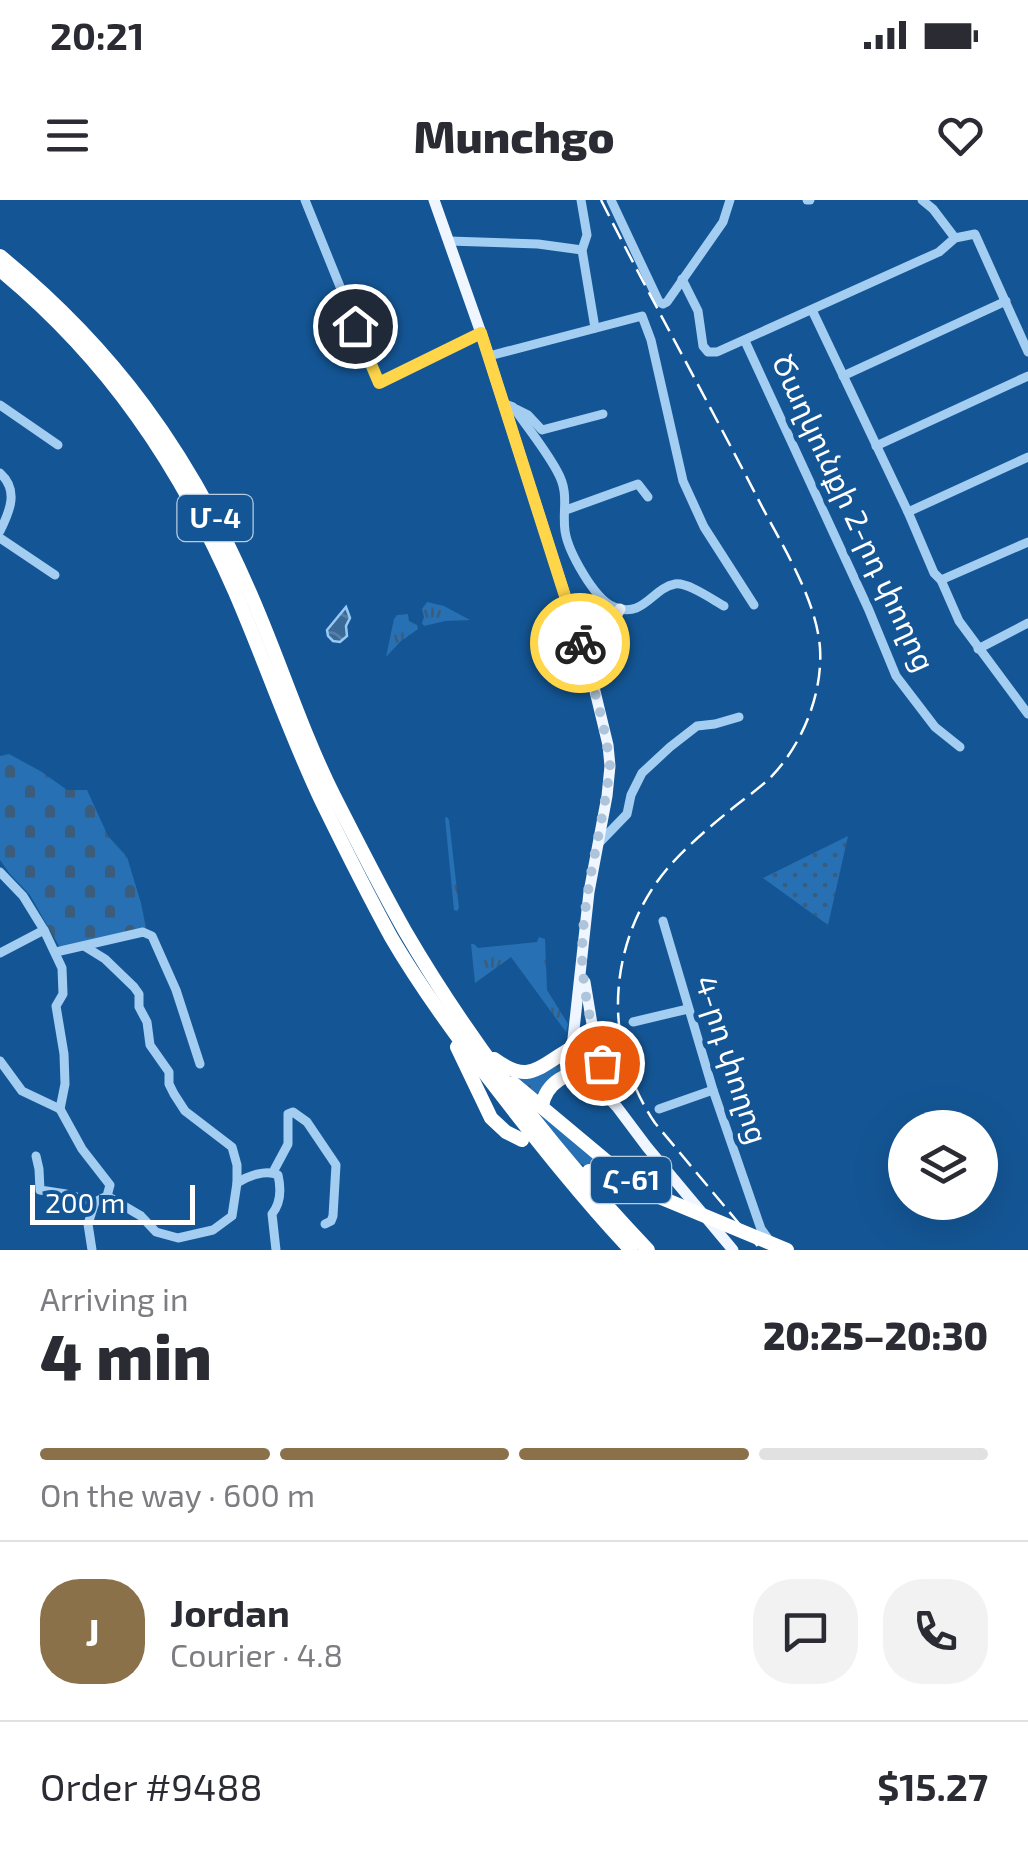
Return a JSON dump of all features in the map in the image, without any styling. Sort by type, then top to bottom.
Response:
[{"type":"highway","name":"Մ-4","points":[[0,256],[108,359],[188,468],[248,589],[332,793],[405,930],[498,1072],[556,1147],[648,1250]]},
{"type":"highway","name":"Մ-4","points":[[0,270],[88,354],[148,428],[176,472],[235,592],[297,749],[392,939],[444,1020],[546,1153],[631,1250]]},
{"type":"highway","points":[[444,1020],[491,1118],[522,1140]]},
{"type":"highway","points":[[482,1047],[511,1070],[526,1074],[594,1036]]},
{"type":"highway","points":[[542,1106],[551,1084],[602,1063]]},
{"type":"highway","name":"Հ-61","points":[[498,1072],[652,1194],[770,1246]]},
{"type":"highway","name":"Հ-61","points":[[589,1171],[700,1224],[787,1250]]},
{"type":"main road","points":[[434,200],[508,405],[593,683],[608,746],[610,766],[589,892],[571,1049],[574,1064],[617,1107],[646,1148],[732,1250]]},
{"type":"main road","points":[[593,683],[604,636],[620,608]]},
{"type":"main road","points":[[582,963],[594,1036],[617,1107]]},
{"type":"street","points":[[306,200],[379,383],[481,333]]},
{"type":"street","points":[[581,200],[587,235],[582,250],[594,328]]},
{"type":"street","points":[[611,200],[663,304],[723,222],[730,200]]},
{"type":"street","points":[[922,200],[955,238]]},
{"type":"street","points":[[682,278],[698,310],[703,346],[708,352],[717,352],[939,252],[955,238],[975,234],[1028,352]]},
{"type":"street","points":[[448,242],[538,244],[582,250]]},
{"type":"street","points":[[843,376],[1006,301]]},
{"type":"street","points":[[812,310],[959,621],[1028,714]]},
{"type":"street","points":[[489,356],[642,316],[683,481],[704,527],[754,605]]},
{"type":"street","name":"Ծաղկունքի 2-րդ փողոց","points":[[745,341],[896,676],[934,727],[960,747]]},
{"type":"street","points":[[876,446],[1028,376]]},
{"type":"street","points":[[0,405],[58,445]]},
{"type":"street","points":[[508,405],[528,415],[542,430],[603,414]]},
{"type":"street","points":[[508,405],[558,472],[566,498],[565,533],[598,597],[620,608],[638,608],[674,584],[685,585],[724,606]]},
{"type":"street","points":[[908,512],[1028,458]]},
{"type":"street","points":[[0,473],[12,489],[0,535],[55,575]]},
{"type":"street","points":[[566,510],[638,484],[648,497]]},
{"type":"street","points":[[940,580],[1028,542]]},
{"type":"street","points":[[978,649],[1028,623]]},
{"type":"street","points":[[598,844],[628,814],[631,795],[642,773],[670,746],[697,726],[739,717]]},
{"type":"street","points":[[0,872],[23,896],[62,968],[63,994],[56,1006],[66,1084],[60,1110]]},
{"type":"street","name":"4-րդ փողոց","points":[[663,921],[713,1090],[770,1246]]},
{"type":"street","points":[[0,953],[44,930]]},
{"type":"street","points":[[56,952],[142,932],[152,936],[176,990],[200,1064]]},
{"type":"street","points":[[84,946],[105,959],[139,994],[150,1046],[168,1072],[174,1094],[185,1111],[232,1147],[237,1165],[232,1216],[212,1230],[178,1238],[156,1232],[140,1216],[107,1196]]},
{"type":"street","points":[[632,1022],[688,1010]]},
{"type":"street","points":[[0,1061],[22,1091],[60,1110],[82,1149],[110,1185],[107,1196],[95,1202],[40,1190],[36,1156]]},
{"type":"street","points":[[659,1109],[713,1090]]},
{"type":"street","points":[[273,1172],[288,1144],[288,1114],[293,1112],[307,1122],[336,1165],[333,1216],[326,1224]]},
{"type":"street","points":[[237,1183],[250,1175],[278,1175],[281,1188],[272,1214],[275,1246]]},
{"type":"street","points":[[92,1250],[88,1224],[95,1202]]},
{"type":"street","points":[[736,1229],[746,1226],[755,1213]]},
{"type":"street","points":[[178,1238],[178,1250]]},
{"type":"green space","points":[[427,602],[470,620],[424,626],[422,609]]},
{"type":"green space","points":[[408,614],[409,621],[418,629],[386,657],[394,619]]},
{"type":"green space","points":[[9,754],[67,790],[87,790],[108,836],[127,857],[146,928],[77,946],[59,946],[30,895],[0,860],[0,756]]},
{"type":"green space","points":[[447,817],[459,908],[457,911],[454,910]]},
{"type":"green space","points":[[848,836],[828,925],[763,878]]},
{"type":"green space","points":[[539,937],[545,939],[547,990],[568,1024],[566,1032],[511,957],[475,983],[471,944],[478,948],[537,942]]},
{"type":"green space","points":[[566,1057],[572,1070],[546,1082],[537,1095],[515,1079],[543,1073]]},
{"type":"green space","points":[[520,1092],[644,1194],[575,1161]]},
{"type":"water","points":[[346,607],[350,618],[347,636],[340,642],[333,641],[327,630]]},
{"type":"railway","points":[[601,200],[795,569],[817,628],[818,683],[800,735],[769,779],[696,839],[655,884],[630,935],[618,990],[624,1054],[647,1110],[761,1250]]},
{"type":"way so far","points":[[580,643],[593,683],[610,766],[582,951],[594,1036],[602,1063]]},
{"type":"route","points":[[355,326],[379,383],[481,333],[580,643]]}]
